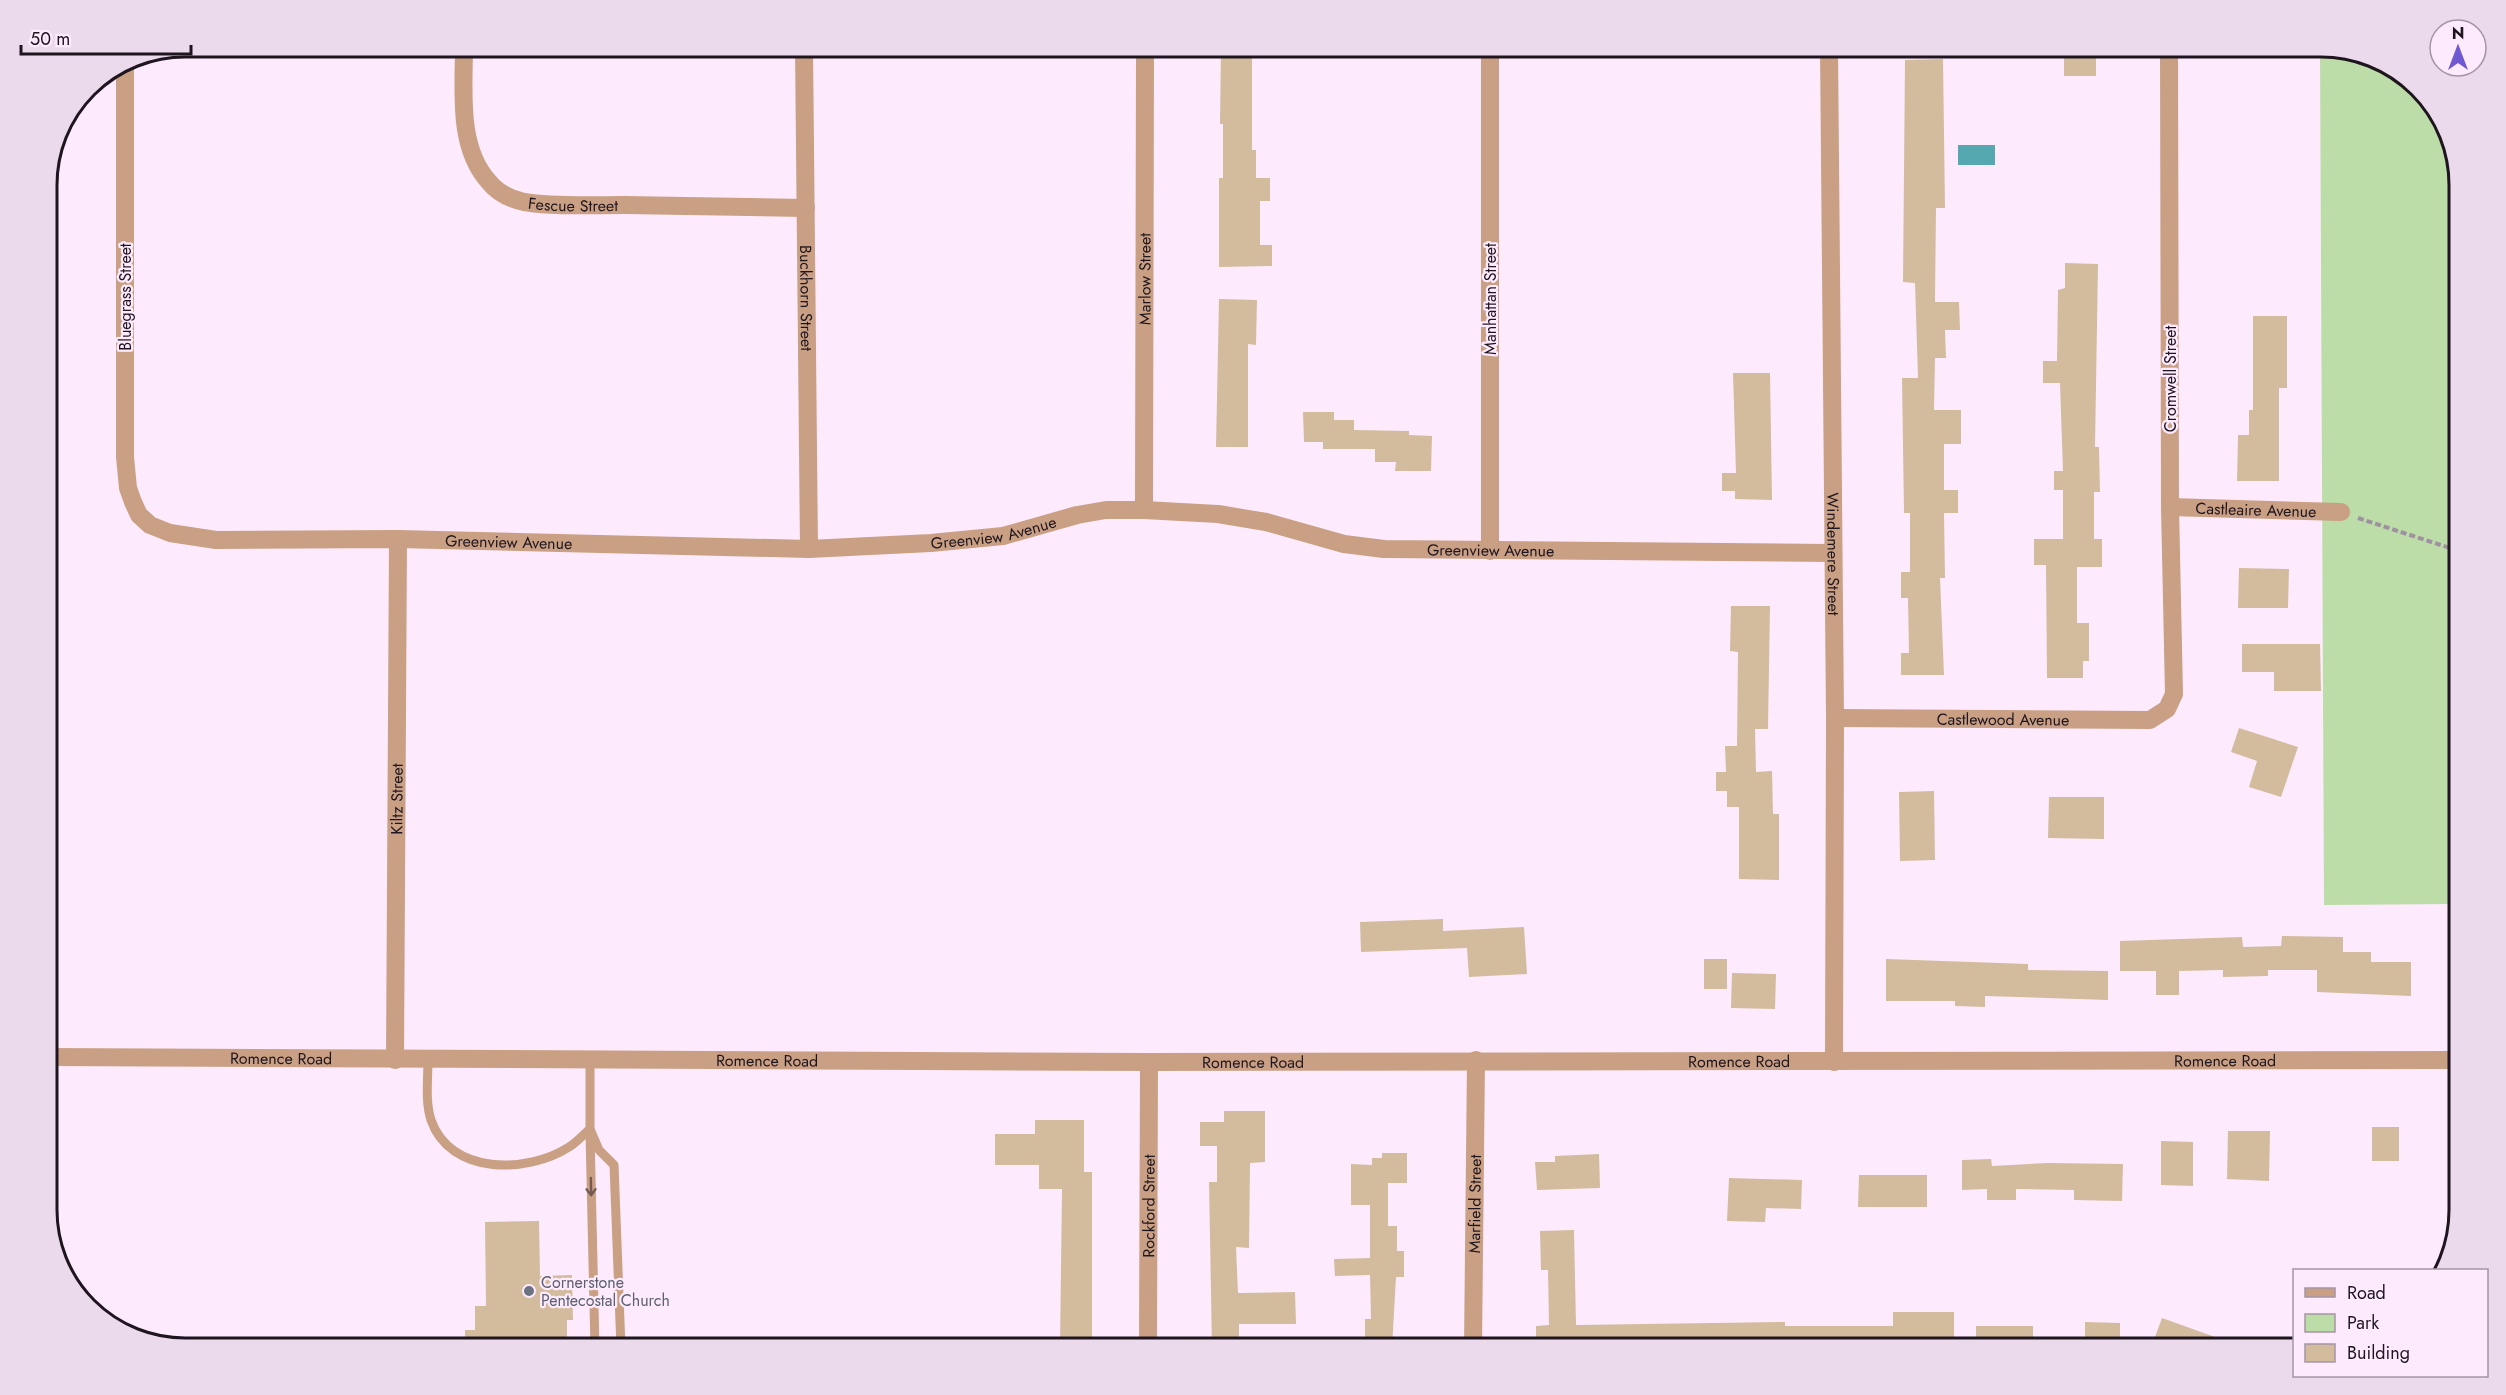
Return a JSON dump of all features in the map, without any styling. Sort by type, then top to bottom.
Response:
[{"type":"street","name":"Fescue Street","points":[[464,57],[464,108],[468,137],[476,162],[488,182],[504,196],[523,202],[572,204],[806,208]]},
{"type":"street","name":"Buckhorn Street","points":[[804,57],[809,549]]},
{"type":"street","name":"Marlow Street","points":[[1144,510],[1146,57]]},
{"type":"street","name":"Manhattan Street","points":[[1490,57],[1490,551]]},
{"type":"street","name":"Windemere Street","points":[[1829,57],[1835,718],[1834,1062]]},
{"type":"street","name":"Cromwell Street","points":[[2167,709],[2174,693],[2170,507],[2169,57]]},
{"type":"street","name":"Bluegrass Street","points":[[125,72],[125,457],[128,488],[133,502],[139,515],[150,525]]},
{"type":"street","name":"Castleaire Avenue","points":[[2170,507],[2341,512]]},
{"type":"street","name":"Greenview Avenue","points":[[150,525],[170,533],[216,540],[398,539],[809,549],[931,543],[1003,536],[1077,514],[1106,510],[1144,510],[1227,516],[1266,522],[1344,544],[1384,549],[1833,553]]},
{"type":"street","name":"Kiltz Street","points":[[394,1060],[398,539]]},
{"type":"street","name":"Castlewood Avenue","points":[[1835,718],[2150,720],[2167,709]]},
{"type":"street","name":"Romence Road","points":[[57,1057],[1149,1062],[2449,1060]]},
{"type":"street","name":"Marfield Street","points":[[1473,1338],[1476,1060]]},
{"type":"street","name":"Rockford Street","points":[[1148,1338],[1149,1062]]},
{"type":"lane","points":[[428,1060],[430,1119],[440,1137],[455,1152],[471,1160],[492,1165],[528,1164],[570,1147],[590,1129]]},
{"type":"lane","points":[[590,1060],[595,1338]]},
{"type":"lane","points":[[590,1129],[599,1150],[614,1165],[621,1338]]},
{"type":"path","points":[[2341,512],[2449,548]]},
{"type":"green space","points":[[2320,57],[2354,61],[2385,74],[2399,83],[2417,101],[2436,128],[2447,160],[2449,177],[2449,904],[2324,905]]},
{"type":"water","points":[[1958,145],[1995,145],[1995,165],[1958,165]]},
{"type":"building","points":[[1221,57],[1252,57],[1252,150],[1256,150],[1256,178],[1270,178],[1270,201],[1260,201],[1260,245],[1272,245],[1272,266],[1219,267],[1219,178],[1223,178],[1223,124],[1220,124]]},
{"type":"building","points":[[2064,57],[2096,57],[2096,76],[2064,76]]},
{"type":"building","points":[[1943,59],[1945,208],[1936,208],[1935,302],[1959,302],[1960,330],[1945,330],[1946,358],[1935,358],[1934,410],[1961,410],[1961,444],[1944,444],[1944,490],[1958,490],[1958,513],[1944,513],[1945,578],[1940,578],[1944,675],[1901,675],[1901,653],[1909,653],[1908,598],[1901,598],[1901,572],[1910,572],[1910,513],[1904,513],[1902,378],[1918,378],[1915,283],[1903,282],[1905,60]]},
{"type":"building","points":[[2065,263],[2098,264],[2095,447],[2099,447],[2100,492],[2094,492],[2094,539],[2102,539],[2102,567],[2077,567],[2077,623],[2089,623],[2089,661],[2083,661],[2083,678],[2047,678],[2046,565],[2034,565],[2034,539],[2063,539],[2063,490],[2054,490],[2054,471],[2063,471],[2060,383],[2043,383],[2043,361],[2057,361],[2058,290],[2065,288]]},
{"type":"building","points":[[1219,299],[1257,300],[1256,345],[1248,344],[1248,447],[1216,447]]},
{"type":"building","points":[[2253,316],[2287,316],[2287,388],[2279,388],[2279,481],[2237,481],[2238,435],[2249,435],[2249,410],[2253,410]]},
{"type":"building","points":[[1733,373],[1770,373],[1772,500],[1735,499],[1735,491],[1722,491],[1722,473],[1736,473]]},
{"type":"building","points":[[1303,412],[1334,412],[1334,420],[1354,420],[1354,430],[1409,431],[1409,435],[1432,436],[1431,471],[1395,471],[1396,462],[1375,462],[1375,449],[1323,449],[1323,442],[1304,442]]},
{"type":"building","points":[[2239,568],[2289,569],[2288,608],[2238,608]]},
{"type":"building","points":[[1731,606],[1770,606],[1768,729],[1755,729],[1756,772],[1772,771],[1773,814],[1779,814],[1779,880],[1739,879],[1739,807],[1727,807],[1727,791],[1716,791],[1716,772],[1726,772],[1725,746],[1737,746],[1738,652],[1730,651]]},
{"type":"building","points":[[2242,644],[2320,644],[2321,691],[2274,691],[2274,672],[2242,672]]},
{"type":"building","points":[[2239,728],[2298,747],[2281,797],[2249,787],[2257,761],[2231,752]]},
{"type":"building","points":[[1934,791],[1935,860],[1900,861],[1899,792]]},
{"type":"building","points":[[2049,797],[2104,797],[2104,839],[2048,838]]},
{"type":"building","points":[[1443,919],[1443,931],[1524,927],[1527,974],[1469,977],[1467,948],[1361,952],[1360,922]]},
{"type":"building","points":[[2282,936],[2343,937],[2343,952],[2371,952],[2371,962],[2411,962],[2411,996],[2317,992],[2317,970],[2268,970],[2268,976],[2223,977],[2223,970],[2179,971],[2179,995],[2156,995],[2156,971],[2120,971],[2120,941],[2242,937],[2243,947],[2281,946]]},
{"type":"building","points":[[1704,959],[1727,959],[1727,989],[1704,989]]},
{"type":"building","points":[[1886,959],[2028,964],[2028,970],[2108,971],[2108,1000],[1985,996],[1985,1007],[1955,1006],[1955,1001],[1886,1001]]},
{"type":"building","points":[[1732,973],[1776,974],[1775,1009],[1731,1008]]},
{"type":"building","points":[[1224,1111],[1265,1111],[1265,1162],[1250,1163],[1249,1248],[1236,1247],[1238,1293],[1295,1292],[1296,1324],[1239,1324],[1239,1338],[1212,1338],[1209,1182],[1217,1182],[1217,1146],[1200,1146],[1200,1122],[1224,1122]]},
{"type":"building","points":[[1035,1120],[1084,1120],[1084,1172],[1092,1172],[1092,1338],[1060,1338],[1062,1189],[1039,1189],[1039,1165],[995,1165],[995,1134],[1035,1134]]},
{"type":"building","points":[[2372,1127],[2399,1127],[2399,1161],[2372,1161]]},
{"type":"building","points":[[2228,1131],[2270,1131],[2269,1181],[2227,1179]]},
{"type":"building","points":[[2161,1141],[2193,1142],[2193,1186],[2161,1185]]},
{"type":"building","points":[[1382,1153],[1407,1153],[1407,1183],[1388,1183],[1388,1226],[1397,1226],[1397,1251],[1404,1251],[1404,1277],[1396,1277],[1393,1338],[1365,1338],[1365,1319],[1371,1319],[1370,1275],[1335,1276],[1334,1259],[1370,1258],[1370,1205],[1351,1205],[1351,1164],[1372,1165],[1372,1158],[1382,1158]]},
{"type":"building","points":[[1599,1154],[1600,1188],[1537,1190],[1535,1162],[1555,1162],[1555,1156]]},
{"type":"building","points":[[1991,1159],[1992,1166],[2048,1163],[2123,1164],[2122,1201],[2074,1200],[2074,1190],[2016,1189],[2016,1200],[1987,1200],[1987,1189],[1962,1190],[1962,1160]]},
{"type":"building","points":[[1859,1175],[1927,1175],[1927,1207],[1858,1207]]},
{"type":"building","points":[[1729,1178],[1802,1180],[1801,1209],[1766,1208],[1765,1222],[1727,1221]]},
{"type":"building","name":"Cornerstone Pentecostal Church","points":[[539,1221],[540,1276],[572,1275],[573,1320],[567,1320],[567,1338],[465,1338],[465,1330],[475,1330],[475,1306],[486,1306],[485,1222]]},
{"type":"building","points":[[1574,1230],[1576,1325],[1785,1322],[1785,1326],[1893,1326],[1893,1312],[1954,1312],[1954,1338],[1536,1338],[1536,1326],[1549,1325],[1548,1270],[1541,1270],[1540,1231]]},
{"type":"building","points":[[2162,1318],[2218,1338],[2155,1338]]},
{"type":"building","points":[[2085,1322],[2120,1323],[2120,1338],[2085,1338]]},
{"type":"building","points":[[1976,1326],[2033,1326],[2033,1338],[1976,1338]]},
{"type":"place","name":"Cornerstone Pentecostal Church","points":[[529,1291]]}]
